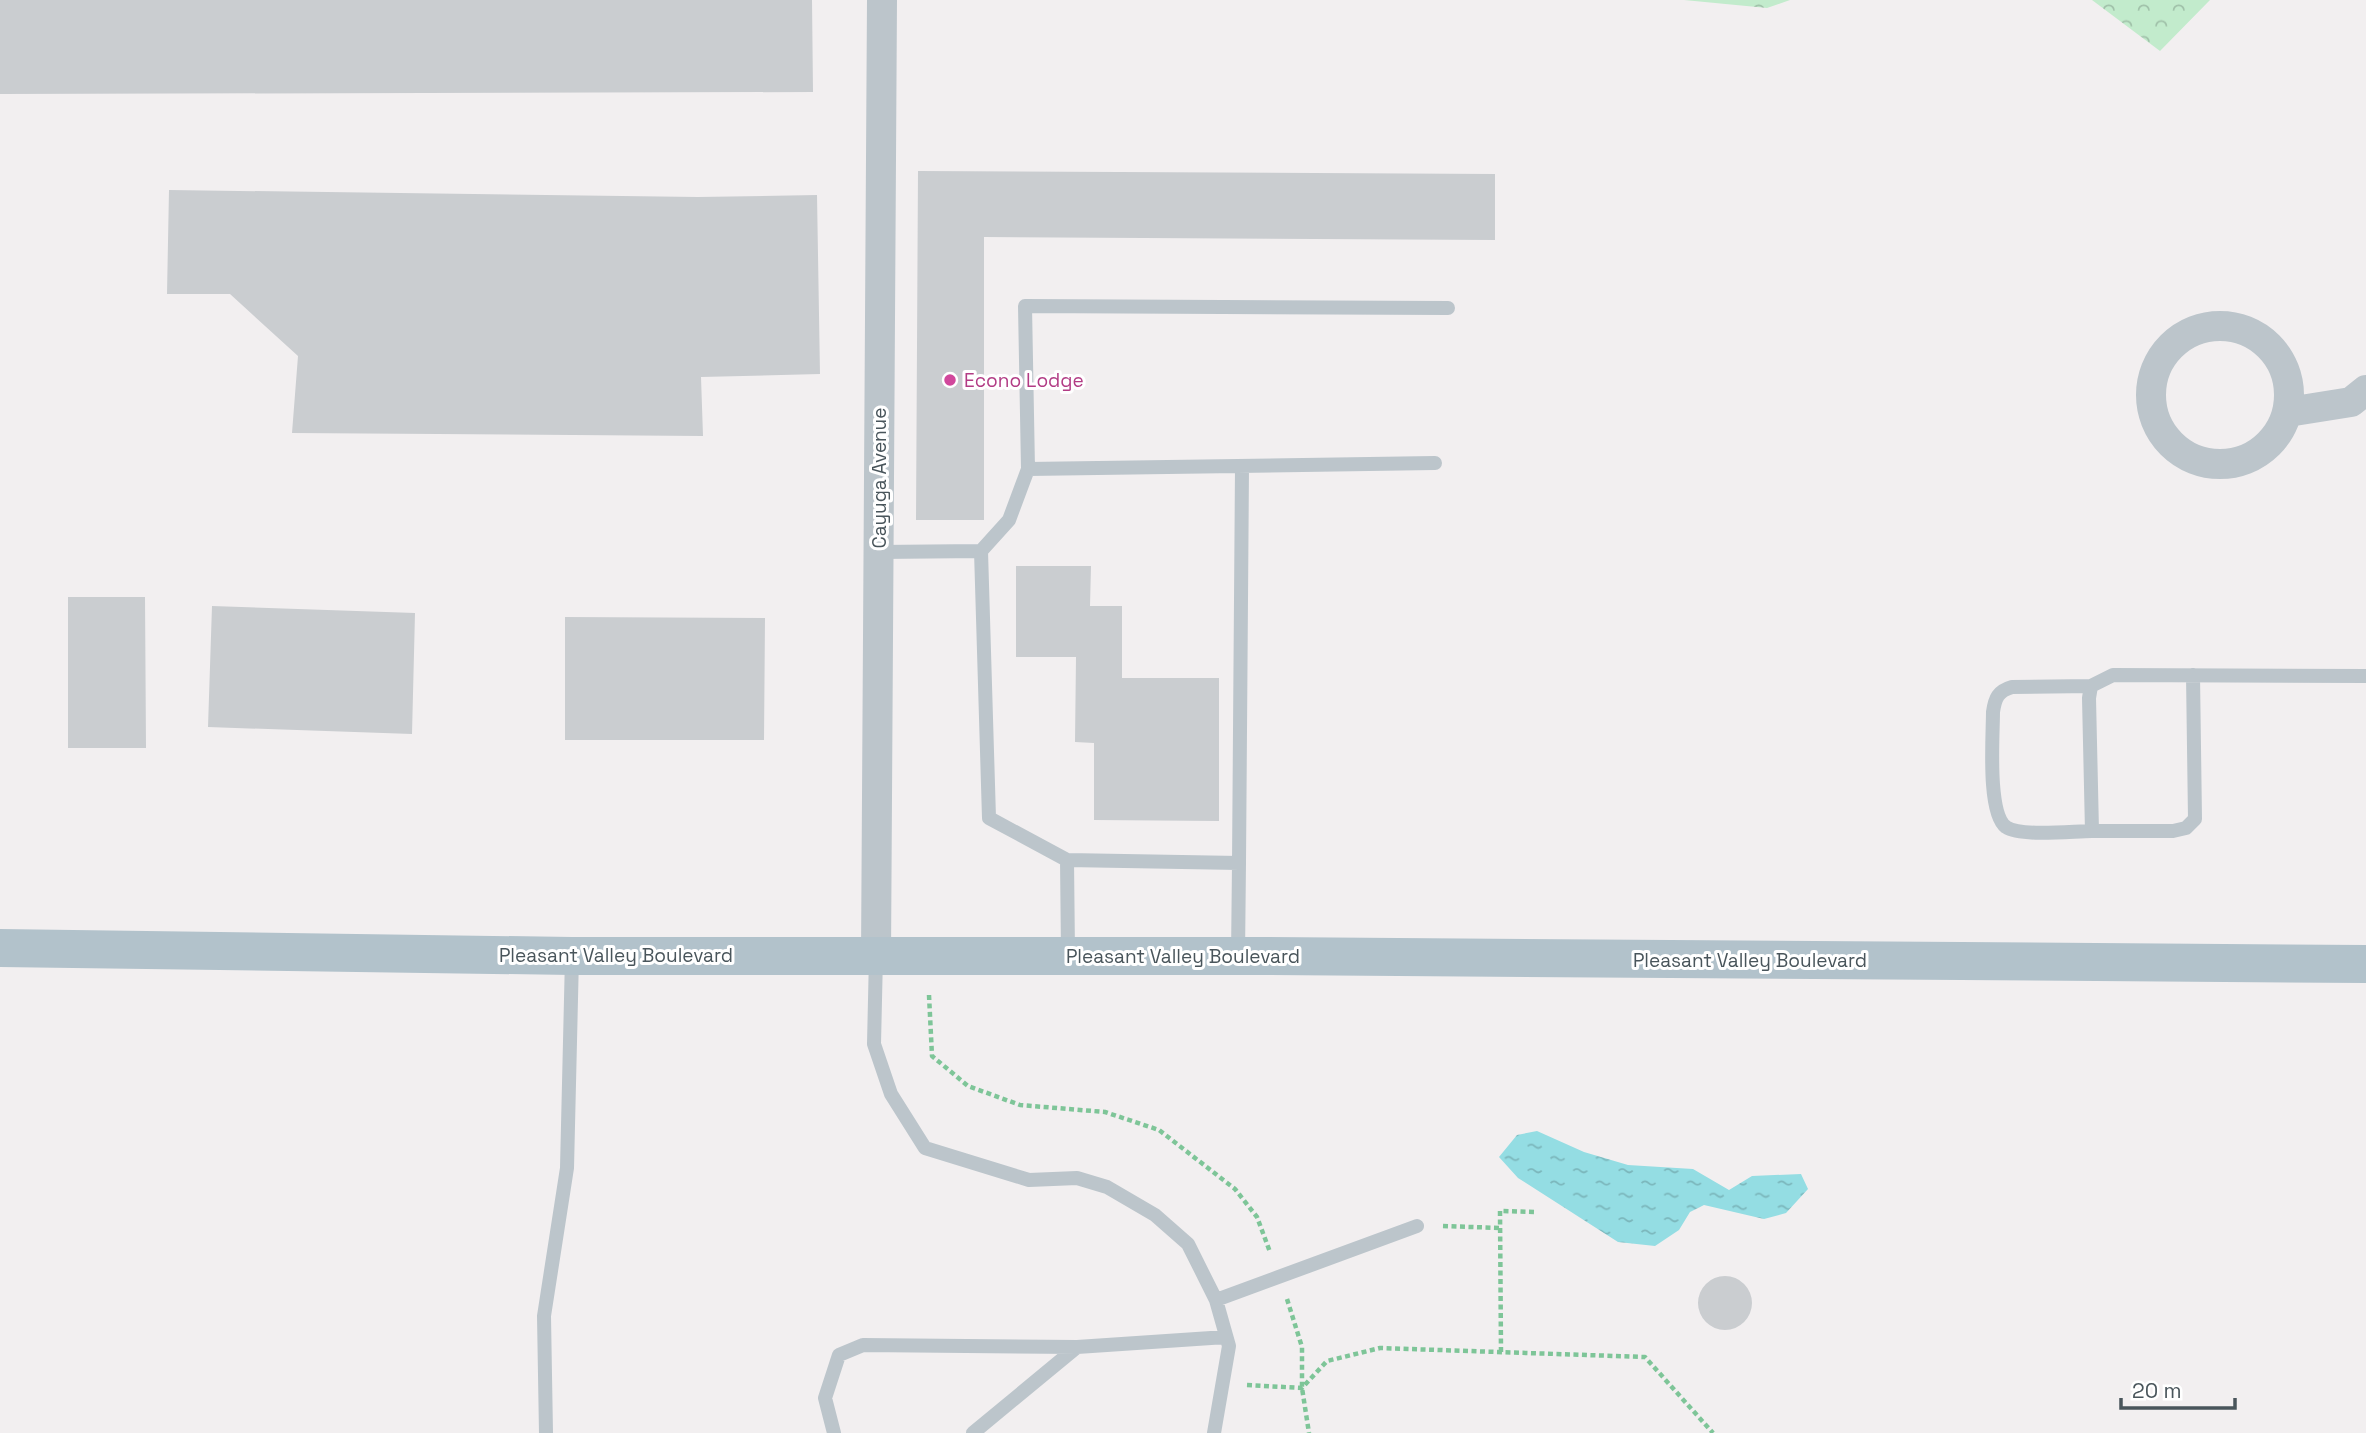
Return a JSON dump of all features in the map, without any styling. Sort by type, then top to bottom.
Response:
[{"type":"main road","name":"Pleasant Valley Boulevard","points":[[0,948],[572,956],[2120,960],[2366,964]]},
{"type":"street","name":"Cayuga Avenue","points":[[876,956],[882,0]]},
{"type":"street","points":[[2216,325],[2237,327],[2258,335],[2273,350],[2285,369],[2290,390],[2288,412],[2278,434],[2262,451],[2250,457],[2239,462],[2216,464],[2192,459],[2172,445],[2158,425],[2151,402],[2153,378],[2161,358],[2176,341],[2194,330],[2216,325]]},
{"type":"street","points":[[2288,412],[2351,402],[2366,390]]},
{"type":"lane","points":[[1239,863],[1068,860],[989,818],[981,551],[1009,520],[1028,469],[1025,306],[1448,308]]},
{"type":"lane","points":[[1028,469],[1242,468],[1435,463]]},
{"type":"lane","points":[[1238,958],[1242,468]]},
{"type":"lane","points":[[879,552],[981,551]]},
{"type":"lane","points":[[2193,675],[2195,819],[2186,828],[2173,831],[2020,832],[2006,827],[1994,808],[1993,712],[1995,697],[2003,690],[2012,687],[2091,685],[2113,675],[2193,675],[2366,676]]},
{"type":"lane","points":[[2091,685],[2092,831]]},
{"type":"lane","points":[[1068,860],[1068,956]]},
{"type":"lane","points":[[546,1433],[544,1316],[567,1168],[572,956]]},
{"type":"lane","points":[[876,956],[874,1044],[891,1094],[925,1148],[1029,1180],[1077,1178],[1107,1187],[1156,1215],[1188,1244],[1216,1300],[1229,1346],[1214,1433]]},
{"type":"lane","points":[[1216,1300],[1417,1226]]},
{"type":"lane","points":[[835,1433],[825,1398],[839,1355],[863,1345],[1077,1348],[1226,1337]]},
{"type":"lane","points":[[973,1433],[1077,1348]]},
{"type":"path","points":[[929,956],[932,1056],[968,1086],[1020,1105],[1105,1112],[1158,1130],[1235,1189],[1257,1217],[1302,1347],[1302,1388],[1309,1433]]},
{"type":"path","points":[[1502,1352],[1500,1211],[1534,1212]]},
{"type":"path","points":[[1417,1226],[1500,1228]]},
{"type":"path","points":[[1302,1388],[1327,1361],[1380,1348],[1645,1357],[1713,1433]]},
{"type":"path","points":[[1223,1383],[1302,1388]]},
{"type":"green space","points":[[1684,0],[1790,0],[1767,8]]},
{"type":"green space","points":[[2092,0],[2210,0],[2160,51]]},
{"type":"water","points":[[1537,1131],[1584,1152],[1628,1165],[1693,1169],[1729,1190],[1752,1176],[1801,1174],[1808,1189],[1786,1213],[1764,1219],[1704,1205],[1690,1212],[1679,1230],[1655,1246],[1618,1242],[1518,1178],[1499,1157],[1517,1135]]},
{"type":"building","points":[[0,0],[812,0],[813,92],[0,94]]},
{"type":"building","name":"Econo Lodge","points":[[918,171],[1495,174],[1495,240],[984,237],[984,520],[916,520]]},
{"type":"building","points":[[169,190],[698,197],[817,195],[820,374],[701,377],[703,436],[292,433],[298,356],[230,294],[167,294]]},
{"type":"building","points":[[1016,566],[1091,566],[1090,606],[1122,606],[1122,678],[1219,678],[1219,821],[1094,820],[1094,743],[1075,742],[1076,657],[1016,657]]},
{"type":"building","points":[[68,597],[145,597],[146,748],[68,748]]},
{"type":"building","points":[[212,606],[415,613],[412,734],[208,727]]},
{"type":"building","points":[[565,617],[765,618],[764,740],[565,740]]},
{"type":"building","points":[[1730,1276],[1740,1280],[1748,1288],[1752,1303],[1748,1318],[1740,1326],[1720,1330],[1710,1326],[1702,1318],[1698,1298],[1702,1288],[1710,1280]]},
{"type":"place","name":"Econo Lodge","points":[[950,380]]}]
